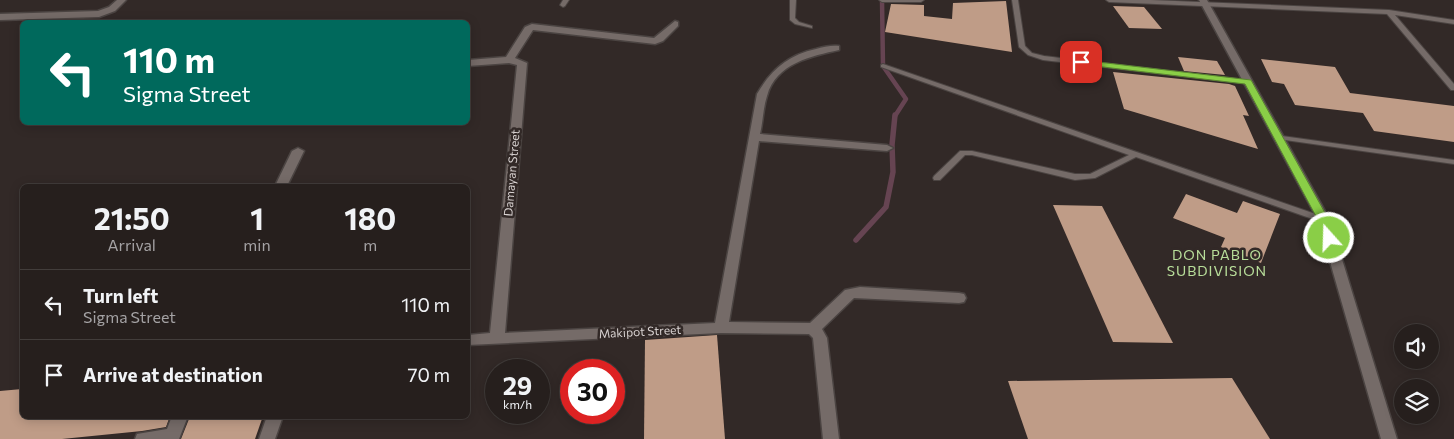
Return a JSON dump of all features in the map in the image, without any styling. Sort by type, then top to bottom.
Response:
[{"type":"street","points":[[0,17],[106,13],[122,0]]},
{"type":"street","points":[[1204,2],[1324,220],[1389,439]]},
{"type":"street","points":[[470,63],[509,60],[528,29],[532,27],[655,41],[660,39],[675,24]]},
{"type":"street","points":[[721,328],[762,94],[768,82],[777,71],[804,55],[819,50],[836,48]]},
{"type":"street","name":"Damayan Street","points":[[496,338],[522,63],[509,60]]},
{"type":"street","points":[[754,137],[887,148]]},
{"type":"street","points":[[282,184],[298,151]]},
{"type":"street","points":[[831,439],[820,338],[813,329],[850,294],[860,292],[959,298]]},
{"type":"street","name":"Makipot Street","points":[[470,340],[721,328],[800,327],[813,329]]},
{"type":"street","points":[[142,439],[172,437],[179,419]]},
{"type":"street","points":[[267,439],[274,419]]},
{"type":"lane","points":[[793,0],[792,19],[797,23],[810,27]]},
{"type":"lane","points":[[882,0],[921,0]]},
{"type":"lane","points":[[1015,0],[1022,47],[1030,54],[1043,58],[1248,82]]},
{"type":"lane","points":[[1109,0],[1204,2],[1389,12],[1454,22]]},
{"type":"lane","points":[[1389,12],[1454,88]]},
{"type":"lane","points":[[883,66],[1324,220]]},
{"type":"lane","points":[[1278,137],[1454,162]]},
{"type":"lane","points":[[938,178],[964,153],[972,153],[1074,177],[1092,176],[1136,154]]},
{"type":"building","points":[[1006,1],[1012,52],[885,32],[891,4],[924,5],[924,16],[952,19],[953,3]]},
{"type":"building","points":[[1113,6],[1144,7],[1162,29],[1129,28]]},
{"type":"building","points":[[1178,57],[1217,61],[1225,75],[1184,71]]},
{"type":"building","points":[[1261,59],[1335,67],[1350,93],[1454,106],[1454,142],[1374,131],[1363,113],[1295,105],[1284,84],[1272,82]]},
{"type":"building","points":[[1113,72],[1235,86],[1249,116],[1243,115],[1258,149],[1124,109]]},
{"type":"building","points":[[1186,194],[1237,213],[1243,201],[1280,214],[1261,263],[1221,247],[1225,238],[1173,218]]},
{"type":"building","points":[[1053,205],[1102,206],[1173,343],[1113,342]]},
{"type":"building","points":[[717,335],[725,439],[644,439],[645,340]]},
{"type":"building","points":[[1232,378],[1270,439],[1028,439],[1008,381]]},
{"type":"building","points":[[20,389],[20,419],[169,419],[166,427],[142,431],[62,439],[0,439],[0,391]]},
{"type":"building","points":[[189,419],[262,419],[255,439],[181,439]]},
{"type":"waterway","points":[[882,0],[883,66],[906,99],[895,116]]},
{"type":"waterway","points":[[856,240],[886,207],[893,172],[892,145],[895,115]]},
{"type":"district","name":"DON PABLO SUBDIVISION","points":[[1217,264]]},
{"type":"route","points":[[1081,62],[1248,82],[1324,220],[1329,238]]}]
